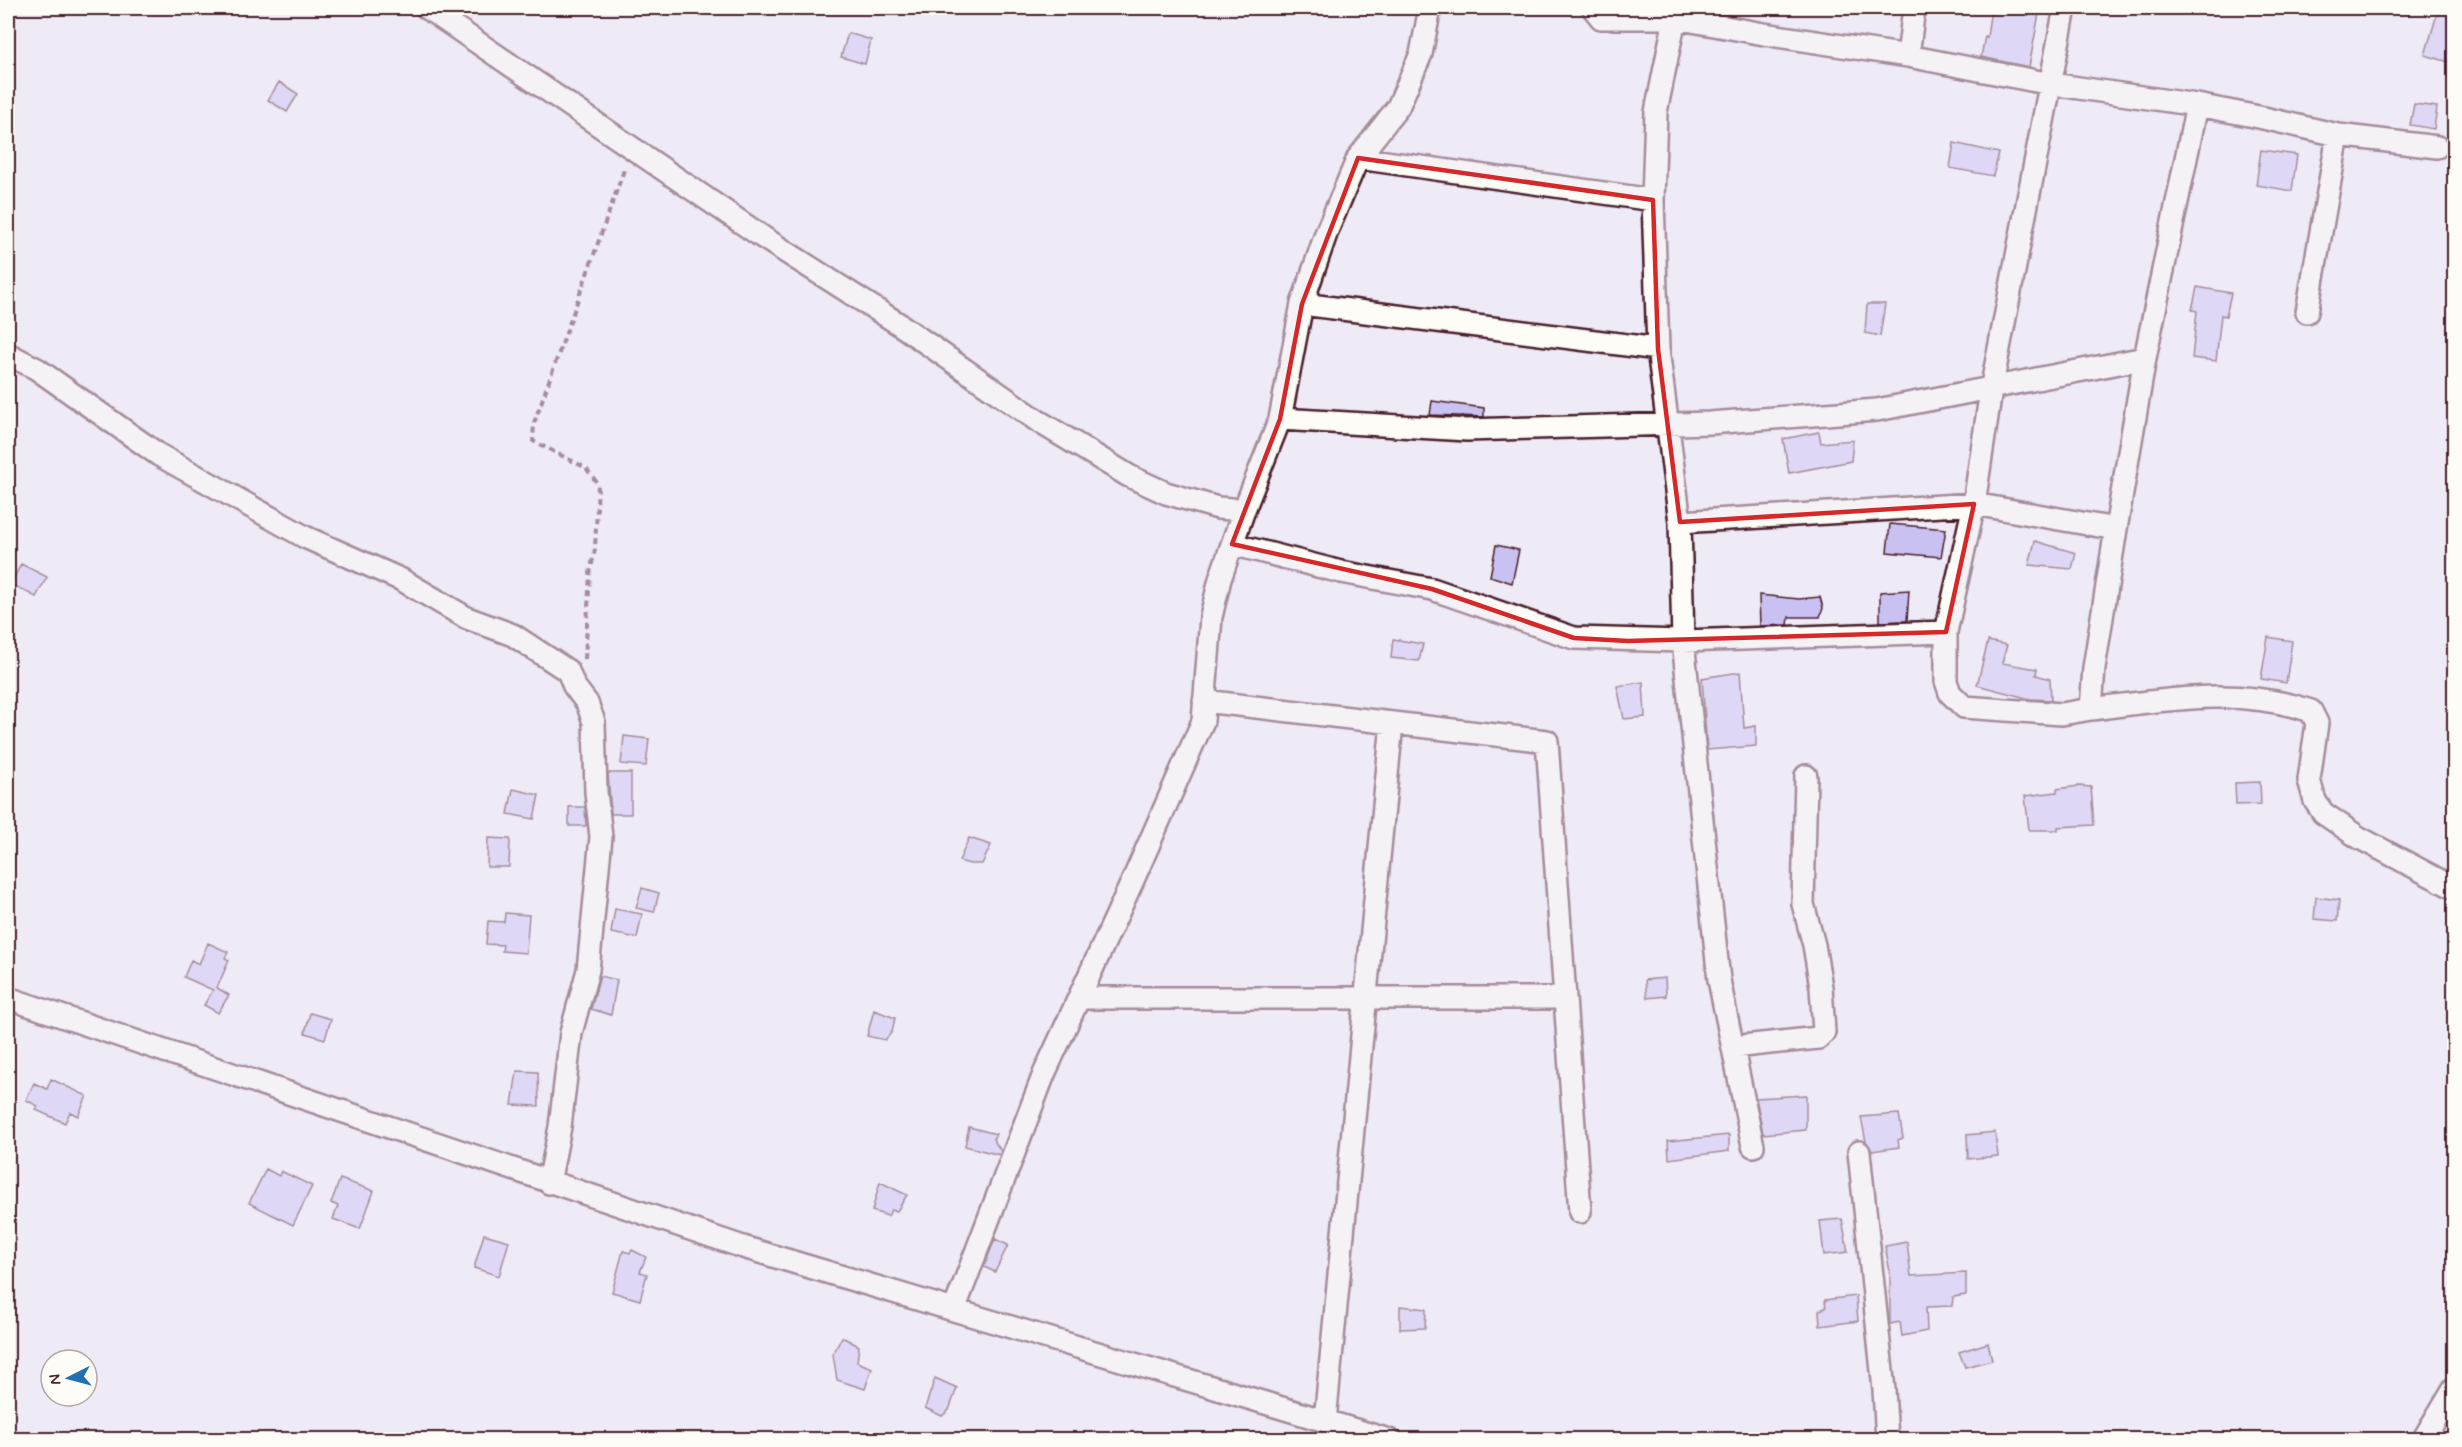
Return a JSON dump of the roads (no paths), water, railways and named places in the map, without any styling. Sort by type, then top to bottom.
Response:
[{"type":"street","points":[[427,8],[764,238],[899,324],[1038,421],[1129,476],[1166,493],[1218,508],[1244,510]]},
{"type":"street","points":[[954,1310],[1044,1074],[1203,721],[1211,617],[1232,544],[1280,419],[1302,304],[1327,231],[1358,158],[1398,107],[1421,54],[1430,8]]},
{"type":"street","points":[[1593,8],[1601,18],[1675,18],[1908,56],[2051,84],[2197,105],[2338,135],[2437,147]]},
{"type":"street","points":[[1908,56],[1914,8]]},
{"type":"street","points":[[2065,8],[1991,390],[1974,504],[1946,632],[1946,681],[1950,693],[1964,707],[2062,714],[2204,695],[2250,697],[2289,703],[2311,711],[2317,723],[2309,780],[2315,801],[2323,813],[2358,837],[2454,888]]},
{"type":"street","points":[[1675,18],[1656,112],[1653,201],[1658,349],[1680,522],[1683,641],[1719,980],[1753,1146]]},
{"type":"street","points":[[2091,709],[2094,668],[2145,358],[2197,105]]},
{"type":"street","points":[[2307,312],[2338,135]]},
{"type":"street","points":[[1358,158],[1653,201]]},
{"type":"street","points":[[1302,304],[1658,349]]},
{"type":"street","points":[[8,354],[37,369],[159,454],[305,537],[402,580],[467,618],[513,635],[568,671],[574,686],[587,703],[594,722],[596,792],[601,837],[588,970],[571,1033],[560,1127],[549,1183]]},
{"type":"street","points":[[1280,419],[1467,430],[1710,423],[1877,410],[1991,390],[2145,358]]},
{"type":"street","points":[[1680,522],[1974,504],[2116,529]]},
{"type":"street","points":[[1232,544],[1341,572],[1432,589],[1574,638],[1683,641],[1946,632]]},
{"type":"street","points":[[1204,701],[1547,741],[1580,1212]]},
{"type":"street","points":[[1325,1421],[1392,723]]},
{"type":"street","points":[[1733,1047],[1818,1038],[1824,1032],[1821,987],[1814,945],[1803,904],[1806,776]]},
{"type":"street","points":[[8,998],[743,1247],[1389,1440]]},
{"type":"street","points":[[1080,998],[1565,998]]},
{"type":"street","points":[[1859,1152],[1884,1390],[1887,1440]]},
{"type":"street","points":[[2423,1440],[2454,1388]]}]
